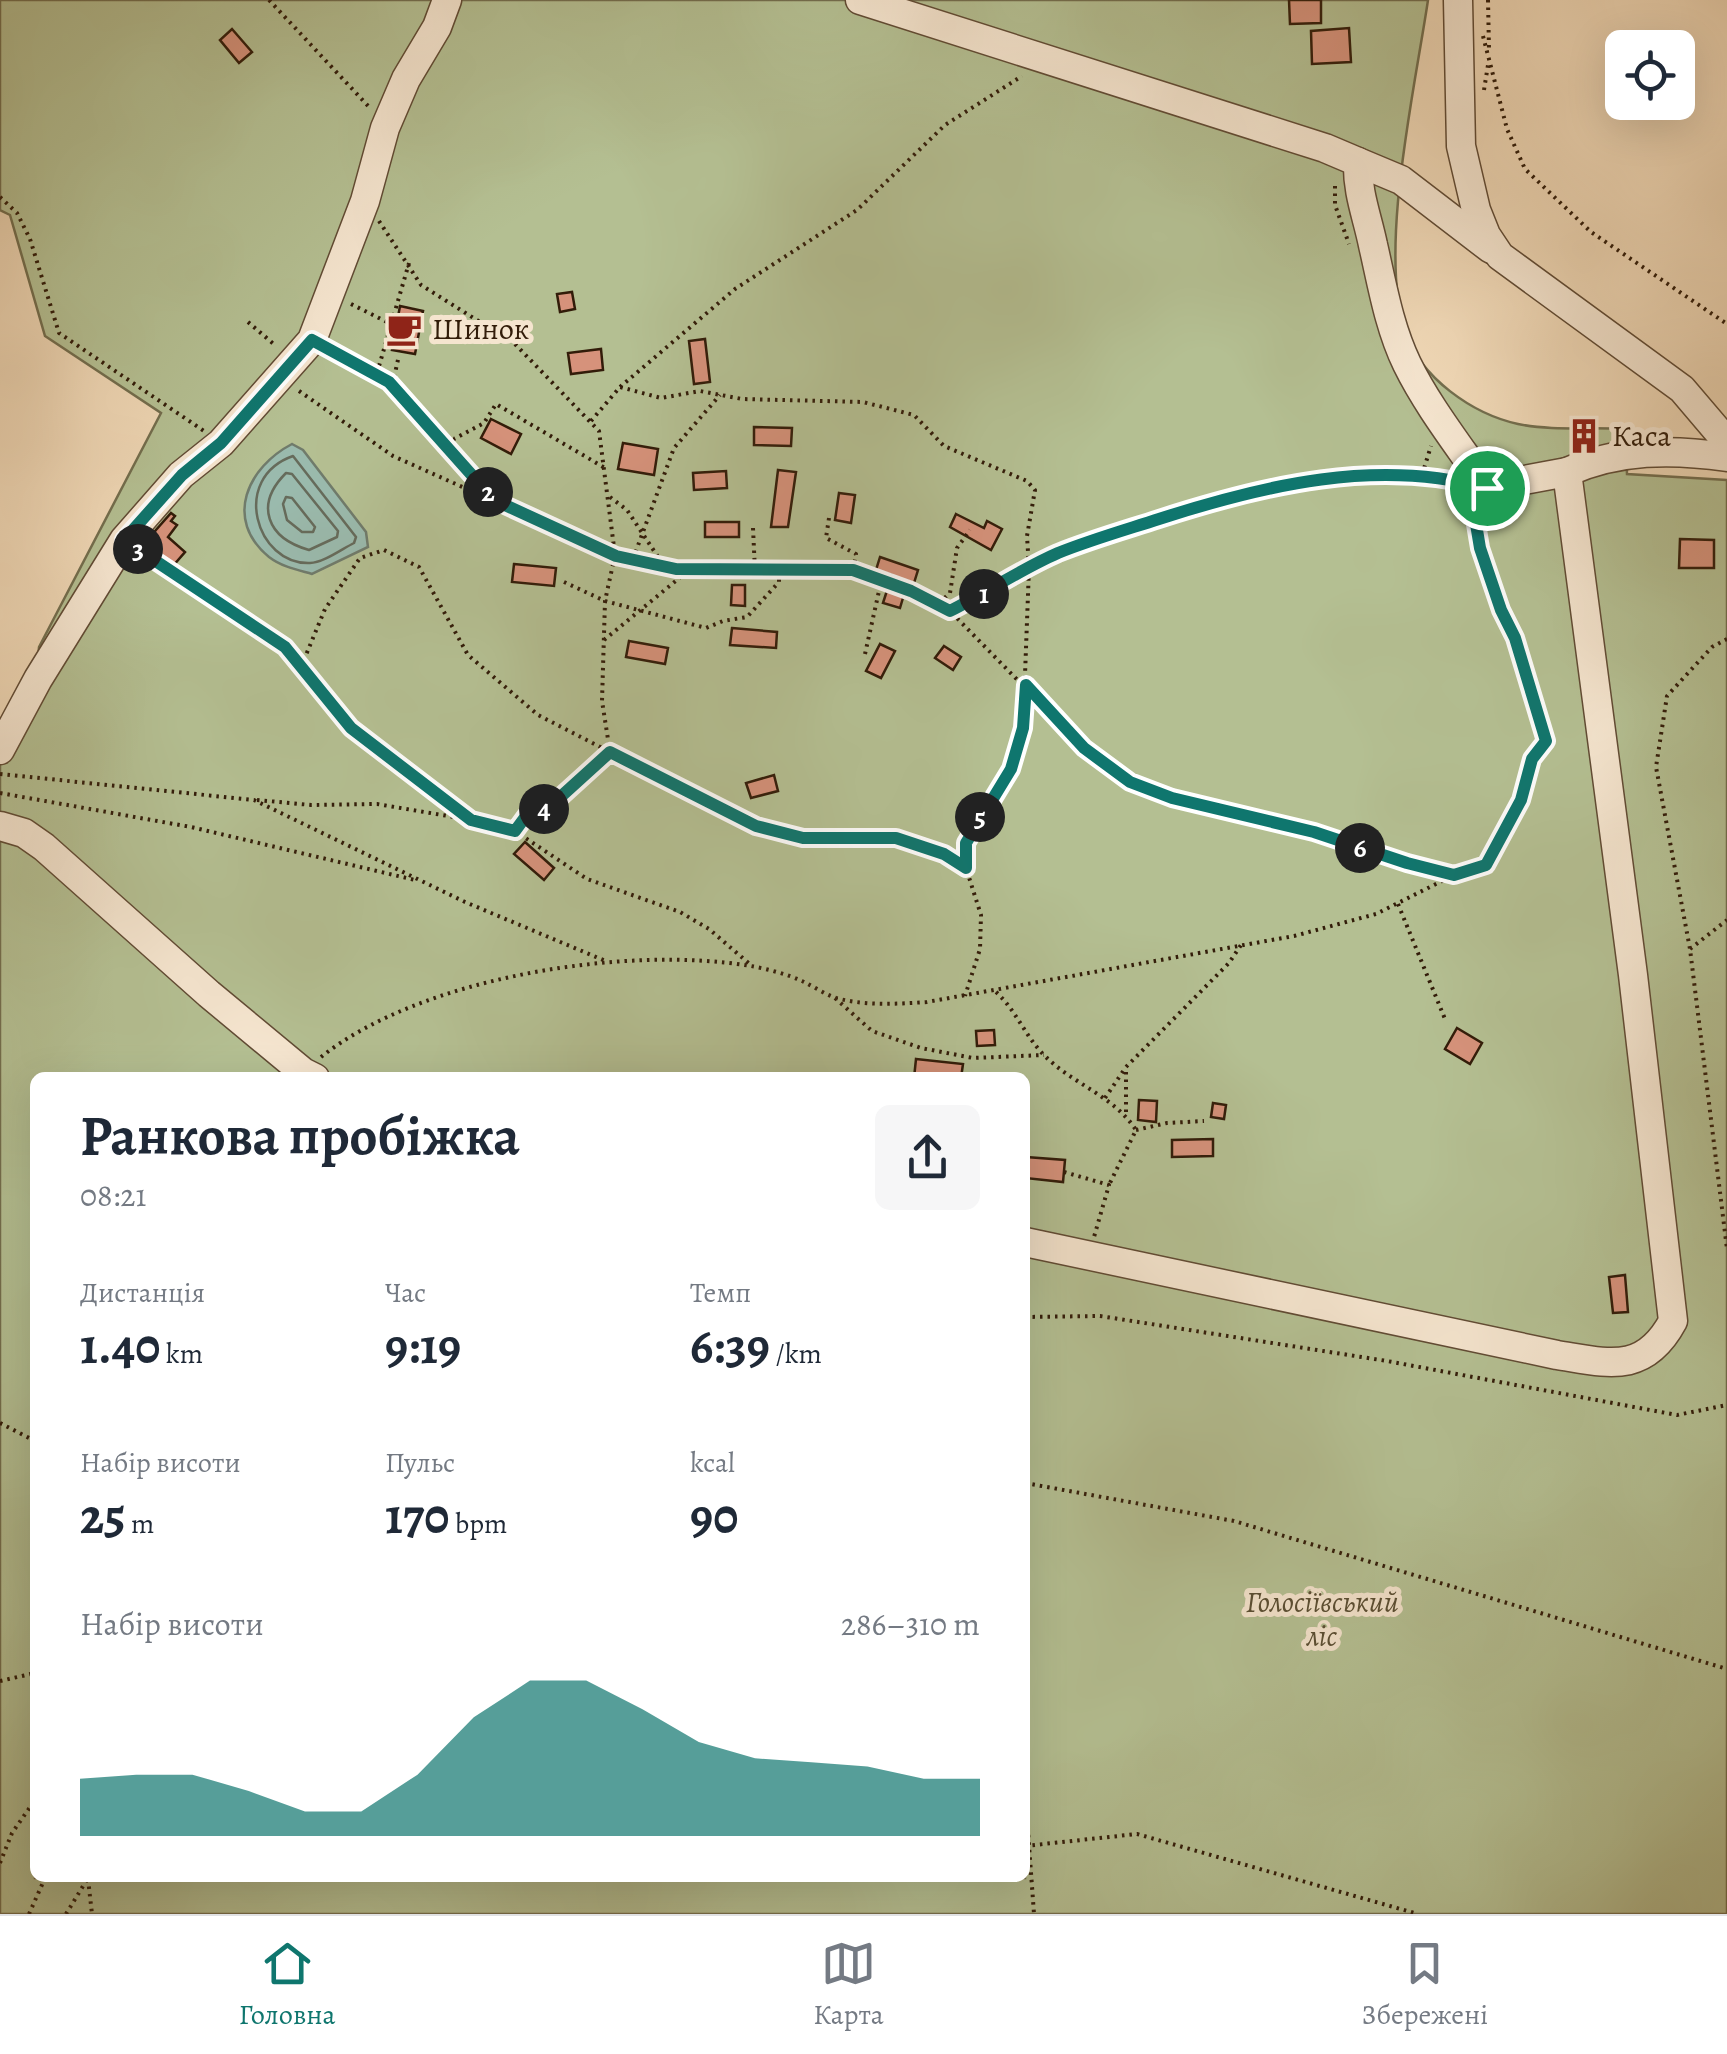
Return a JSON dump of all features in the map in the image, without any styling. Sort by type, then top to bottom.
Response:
[{"type":"lane","points":[[0,750],[38,679],[124,540],[182,475],[221,443],[312,340],[364,200],[384,128],[447,0]]},
{"type":"lane","points":[[860,0],[908,8],[1048,59],[1325,148],[1401,180],[1682,389],[1727,442]]},
{"type":"lane","points":[[1458,0],[1462,146],[1476,210],[1500,256]]},
{"type":"lane","points":[[1358,162],[1357,186],[1374,246],[1377,275],[1406,362],[1487,488],[1567,472],[1591,461],[1627,453],[1688,451],[1727,457]]},
{"type":"lane","points":[[1030,1243],[1618,1364],[1646,1355],[1664,1338],[1673,1321],[1633,975],[1567,472]]},
{"type":"lane","points":[[0,826],[24,833],[44,847],[209,994],[305,1072]]},
{"type":"path","points":[[269,0],[365,102],[384,128]]},
{"type":"path","points":[[1481,30],[1507,129],[1525,169],[1591,232],[1727,324]]},
{"type":"path","points":[[590,422],[620,387],[735,290],[857,210],[945,125],[1048,59]]},
{"type":"path","points":[[0,197],[17,213],[30,239],[59,333],[221,443]]},
{"type":"path","points":[[364,200],[421,285],[515,344],[600,432],[616,556],[605,601],[602,700],[610,752]]},
{"type":"path","points":[[377,374],[409,263]]},
{"type":"path","points":[[332,294],[391,324]]},
{"type":"path","points":[[248,322],[287,369],[393,456],[616,556],[690,569],[853,570],[940,603],[1026,685],[1084,748],[1130,782],[1172,798],[1314,832],[1454,875]]},
{"type":"path","points":[[312,340],[389,382],[494,500]]},
{"type":"path","points":[[389,382],[394,378],[398,355]]},
{"type":"path","points":[[620,387],[660,398],[700,392],[742,399],[863,402],[914,415],[944,446],[1027,481],[1036,490],[1027,536],[1023,728],[1011,769],[966,843],[966,868],[981,915],[980,949],[965,996]]},
{"type":"path","points":[[633,560],[674,448],[720,395]]},
{"type":"path","points":[[435,431],[454,440],[484,423],[496,404],[605,468]]},
{"type":"path","points":[[834,998],[880,1005],[965,996],[1241,946],[1355,921],[1454,875],[1486,865],[1521,800],[1532,759],[1546,741],[1515,638],[1480,548],[1476,524],[1487,488],[1454,478],[1378,474],[1282,484],[1214,501],[1056,554],[950,611]]},
{"type":"path","points":[[610,497],[627,510],[664,566]]},
{"type":"path","points":[[829,518],[826,538],[856,554],[853,570]]},
{"type":"path","points":[[752,528],[755,571]]},
{"type":"path","points":[[940,603],[950,594],[957,548],[970,530]]},
{"type":"path","points":[[124,540],[285,647],[351,728],[471,820]]},
{"type":"path","points":[[301,667],[325,609],[360,558],[384,550],[419,567],[468,655],[538,715],[756,826],[803,838],[896,838],[944,854],[966,868]]},
{"type":"path","points":[[604,640],[690,569]]},
{"type":"path","points":[[564,582],[605,601],[706,628],[748,617],[779,582],[779,570]]},
{"type":"path","points":[[865,654],[881,582]]},
{"type":"path","points":[[1727,640],[1712,647],[1668,696],[1656,767],[1690,949],[1727,1249]]},
{"type":"path","points":[[515,831],[537,801],[545,811],[610,752]]},
{"type":"path","points":[[0,774],[311,805],[377,804],[515,831],[588,879],[680,912],[709,929],[752,966]]},
{"type":"path","points":[[0,793],[191,827],[425,882]]},
{"type":"path","points":[[254,800],[465,902],[611,963]]},
{"type":"path","points":[[1398,904],[1445,1018]]},
{"type":"path","points":[[1690,949],[1727,920]]},
{"type":"path","points":[[1105,1098],[1126,1067],[1230,963],[1241,946]]},
{"type":"path","points":[[312,1072],[340,1042],[427,998],[555,969],[611,963],[752,966],[797,979],[834,998],[872,1032],[920,1048],[973,1058],[1044,1055]]},
{"type":"path","points":[[995,991],[1012,1006],[1044,1055],[1126,1115],[1136,1130]]},
{"type":"path","points":[[1126,1067],[1126,1115]]},
{"type":"path","points":[[1089,1256],[1109,1185],[1136,1130],[1168,1122],[1204,1121]]},
{"type":"path","points":[[1064,1172],[1109,1185]]},
{"type":"path","points":[[1030,1316],[1100,1316],[1387,1361],[1677,1414],[1727,1405]]},
{"type":"path","points":[[0,1423],[30,1438]]},
{"type":"path","points":[[1030,1484],[1234,1521],[1727,1668]]},
{"type":"path","points":[[0,1682],[30,1674]]},
{"type":"path","points":[[0,1863],[12,1833],[30,1807]]},
{"type":"path","points":[[1030,1845],[1137,1834],[1418,1914]]},
{"type":"path","points":[[1030,1868],[1034,1914]]},
{"type":"path","points":[[29,1914],[43,1882]]},
{"type":"path","points":[[66,1914],[86,1882]]},
{"type":"path","points":[[88,1882],[92,1914]]},
{"type":"green space","name":"Голосіївський ліс","points":[[0,0],[1428,0],[1402,168],[1395,257],[1398,297],[1412,348],[1450,391],[1501,419],[1544,427],[1625,429],[1627,474],[1727,480],[1727,1914],[0,1914],[0,734],[37,669],[39,647],[161,413],[45,336],[10,215],[0,210]]},
{"type":"water","points":[[292,444],[303,450],[366,532],[368,547],[312,574],[269,557],[255,542],[244,511],[253,480],[263,466]]},
{"type":"building","points":[[1289,0],[1321,0],[1321,23],[1290,24]]},
{"type":"building","points":[[1349,28],[1351,62],[1312,64],[1311,31]]},
{"type":"building","points":[[232,29],[252,52],[239,63],[220,40]]},
{"type":"building","points":[[572,292],[575,309],[560,312],[557,294]]},
{"type":"building","points":[[400,306],[423,311],[415,354],[392,350]]},
{"type":"building","points":[[705,339],[710,382],[694,384],[689,341]]},
{"type":"building","points":[[601,349],[603,370],[571,374],[568,353]]},
{"type":"building","points":[[491,419],[521,434],[511,454],[481,438]]},
{"type":"building","points":[[754,427],[792,428],[791,446],[754,445]]},
{"type":"building","points":[[623,443],[658,449],[654,475],[618,469]]},
{"type":"building","points":[[778,470],[796,472],[788,527],[771,527]]},
{"type":"building","points":[[726,471],[727,488],[694,490],[693,473]]},
{"type":"building","points":[[839,493],[855,495],[851,523],[835,520]]},
{"type":"building","points":[[171,513],[175,516],[171,521],[177,525],[168,537],[185,552],[172,567],[155,552],[159,547],[148,539]]},
{"type":"building","points":[[956,514],[984,528],[987,521],[1002,529],[991,550],[950,527]]},
{"type":"building","points":[[705,522],[739,522],[739,537],[705,537]]},
{"type":"building","points":[[1680,539],[1714,540],[1714,568],[1679,568]]},
{"type":"building","points":[[880,557],[918,570],[914,583],[908,581],[900,608],[883,603],[892,575],[876,570]]},
{"type":"building","points":[[514,564],[556,568],[554,586],[512,582]]},
{"type":"building","points":[[732,585],[745,585],[745,606],[731,605]]},
{"type":"building","points":[[732,628],[777,632],[776,648],[730,645]]},
{"type":"building","points":[[629,641],[668,648],[665,664],[626,657]]},
{"type":"building","points":[[880,644],[895,651],[881,678],[866,671]]},
{"type":"building","points":[[944,646],[961,657],[953,670],[935,658]]},
{"type":"building","points":[[774,775],[778,791],[751,798],[746,783]]},
{"type":"building","points":[[525,842],[554,868],[544,880],[514,854]]},
{"type":"building","points":[[1457,1028],[1482,1043],[1470,1064],[1445,1049]]},
{"type":"building","points":[[994,1030],[995,1045],[977,1046],[976,1031]]},
{"type":"building","points":[[916,1059],[963,1064],[962,1072],[915,1072]]},
{"type":"building","points":[[1139,1100],[1157,1101],[1156,1122],[1138,1120]]},
{"type":"building","points":[[1213,1103],[1226,1105],[1224,1119],[1211,1117]]},
{"type":"building","points":[[1213,1139],[1213,1156],[1172,1157],[1172,1140]]},
{"type":"building","points":[[1030,1157],[1065,1160],[1063,1182],[1030,1179]]},
{"type":"building","points":[[1625,1275],[1628,1312],[1613,1313],[1609,1277]]},
{"type":"place","name":"Шинок","points":[[404,329]]},
{"type":"place","name":"Каса","points":[[1584,436]]},
{"type":"route","points":[[312,340],[389,382],[494,500],[616,556],[676,569],[853,570],[940,603],[950,611],[1056,554],[1214,501],[1282,484],[1378,474],[1454,478],[1487,488],[1476,524],[1480,548],[1515,638],[1546,741],[1532,759],[1521,800],[1486,865],[1454,875],[1314,832],[1172,798],[1130,782],[1084,748],[1026,685],[1023,728],[1011,769],[966,843],[966,868],[944,854],[896,838],[803,838],[756,826],[610,752],[545,811],[537,801],[515,831],[498,828],[471,820],[351,728],[285,647],[124,540],[182,475],[221,443],[312,340]]}]
